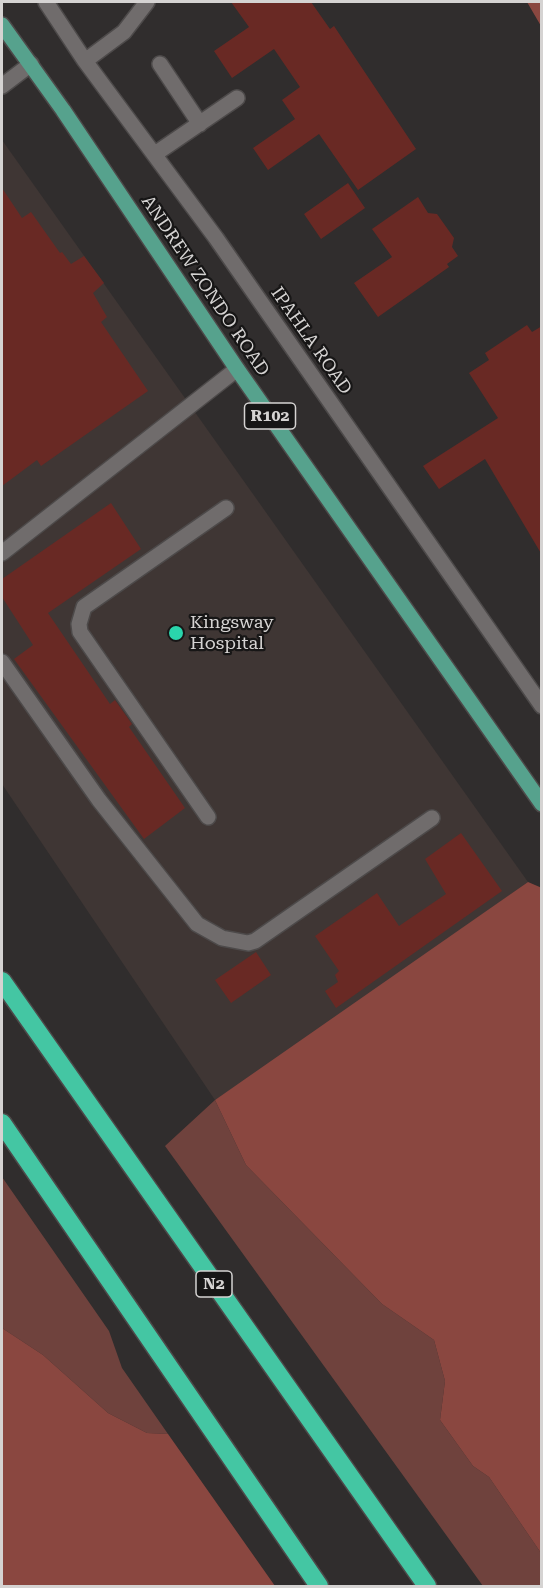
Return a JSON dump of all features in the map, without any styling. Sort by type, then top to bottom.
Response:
[{"type":"highway","name":"N2","points":[[2,981],[427,1587]]},
{"type":"highway","points":[[2,1123],[319,1587]]},
{"type":"main road","name":"ANDREW ZONDO ROAD","points":[[2,25],[31,64],[237,369],[542,804]]},
{"type":"street","name":"IPAHLA ROAD","points":[[46,2],[85,61],[155,154],[542,706]]},
{"type":"street","points":[[85,61],[124,32],[147,2]]},
{"type":"street","points":[[2,86],[31,64]]},
{"type":"street","points":[[160,64],[200,124]]},
{"type":"street","points":[[155,154],[237,98]]},
{"type":"street","points":[[2,553],[237,369]]},
{"type":"street","points":[[208,817],[80,632],[79,624],[84,607],[226,508]]},
{"type":"street","points":[[2,662],[99,800],[197,924],[222,938],[248,943],[255,941],[432,818]]},
{"type":"shaded area","points":[[527,2],[541,2],[541,26]]},
{"type":"shaded area","name":"Kingsway Hospital","points":[[2,140],[528,882],[285,1055],[215,1100],[2,784]]},
{"type":"shaded area","points":[[528,882],[542,888],[541,1553],[489,1477],[473,1466],[440,1420],[445,1381],[434,1340],[382,1304],[246,1165],[215,1100]]},
{"type":"shaded area","points":[[215,1100],[246,1165],[382,1304],[434,1340],[445,1381],[440,1420],[473,1466],[489,1477],[541,1553],[541,1586],[483,1586],[165,1146]]},
{"type":"shaded area","points":[[2,1177],[109,1331],[122,1368],[168,1434],[147,1433],[108,1413],[43,1355],[2,1328]]},
{"type":"shaded area","points":[[2,1328],[43,1355],[108,1413],[147,1433],[168,1434],[275,1586],[2,1586]]},
{"type":"building","points":[[231,2],[311,2],[330,29],[334,26],[416,149],[358,190],[319,134],[268,170],[253,148],[295,119],[282,100],[300,87],[274,49],[232,78],[214,51],[249,27]]},
{"type":"building","points":[[348,183],[365,208],[321,239],[304,214]]},
{"type":"building","points":[[2,188],[22,218],[31,212],[60,253],[62,252],[71,264],[84,256],[104,283],[93,293],[107,317],[101,322],[148,391],[41,466],[37,460],[2,486]]},
{"type":"building","points":[[418,197],[428,213],[437,214],[454,238],[452,247],[458,256],[447,264],[449,267],[378,317],[354,283],[392,257],[372,229]]},
{"type":"building","points":[[527,325],[532,332],[542,326],[542,555],[485,459],[439,489],[423,466],[498,418],[469,373],[489,360],[485,353]]},
{"type":"building","points":[[111,503],[141,549],[48,613],[110,704],[115,700],[132,724],[129,727],[185,808],[144,839],[14,659],[33,645],[2,597],[2,579]]},
{"type":"building","points":[[461,833],[502,891],[336,1008],[325,991],[338,982],[335,975],[339,971],[315,936],[377,893],[399,926],[446,894],[425,859]]},
{"type":"building","points":[[256,952],[271,975],[231,1003],[215,980]]},
{"type":"place","name":"Kingsway Hospital","points":[[176,633]]}]
